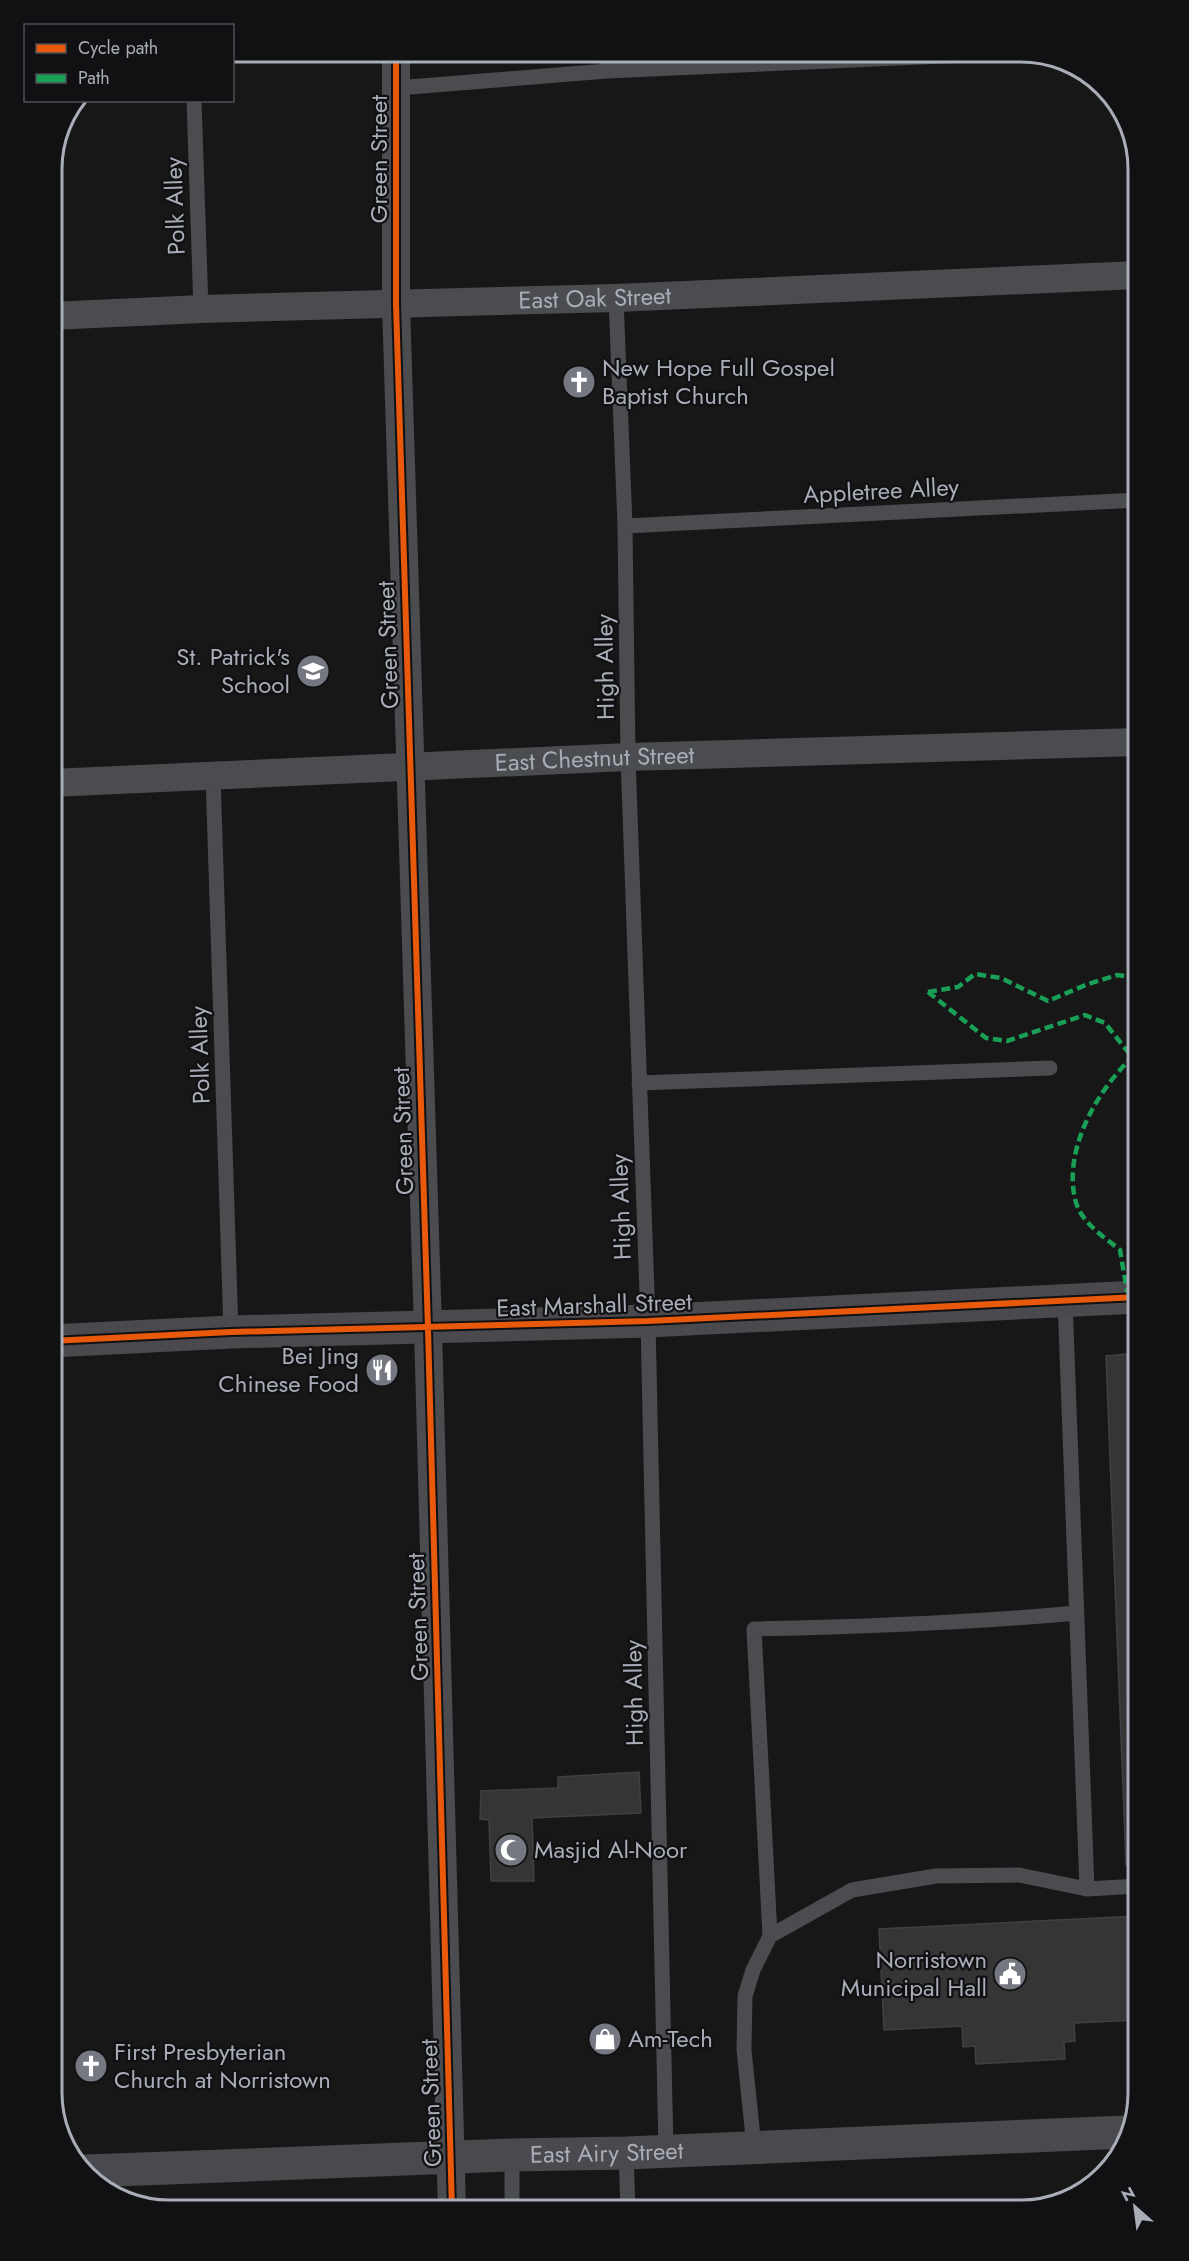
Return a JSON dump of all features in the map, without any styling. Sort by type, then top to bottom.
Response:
[{"type":"street","name":"Green Street","points":[[396,62],[396,304],[428,1329],[452,2199]]},
{"type":"street","name":"East Oak Street","points":[[62,315],[201,309],[616,298],[1127,275]]},
{"type":"street","name":"East Chestnut Street","points":[[62,783],[628,758],[1127,742]]},
{"type":"street","name":"East Marshall Street","points":[[62,1340],[231,1332],[428,1329],[648,1321],[1127,1297]]},
{"type":"street","name":"East Airy Street","points":[[96,2171],[450,2157],[626,2153],[1120,2132]]},
{"type":"lane","points":[[607,62],[607,71]]},
{"type":"lane","points":[[397,88],[607,71],[808,62]]},
{"type":"lane","name":"Polk Alley","points":[[194,102],[201,309]]},
{"type":"lane","name":"High Alley","points":[[616,298],[626,526],[628,758],[648,1321],[666,2150]]},
{"type":"lane","name":"Appletree Alley","points":[[626,526],[1127,501]]},
{"type":"lane","name":"Polk Alley","points":[[213,776],[231,1332]]},
{"type":"lane","points":[[639,1083],[1050,1068]]},
{"type":"lane","points":[[1065,1300],[1087,1889]]},
{"type":"lane","points":[[754,2147],[744,2049],[745,1996],[753,1970],[770,1936],[754,1629],[846,1628],[1009,1620],[1077,1613]]},
{"type":"lane","points":[[770,1936],[852,1890],[936,1876],[1019,1875],[1087,1889],[1127,1887]]},
{"type":"lane","points":[[626,2153],[628,2200]]},
{"type":"lane","points":[[512,2155],[512,2199]]},
{"type":"building","points":[[1127,1354],[1126,1865],[1106,1356]]},
{"type":"building","name":"Masjid Al-Noor","points":[[639,1772],[641,1813],[532,1818],[534,1881],[491,1881],[489,1820],[480,1819],[481,1791],[558,1788],[558,1777]]},
{"type":"building","name":"Norristown Municipal Hall","points":[[1127,1917],[1127,2021],[1074,2023],[1075,2041],[1064,2042],[1065,2059],[976,2064],[975,2046],[963,2047],[962,2026],[884,2030],[879,1929]]},
{"type":"marked path","points":[[928,992],[958,987],[975,974],[1001,978],[1048,1001],[1088,984],[1117,975],[1127,976]]},
{"type":"marked path","points":[[928,992],[986,1038],[1007,1041],[1085,1015],[1105,1023],[1127,1051]]},
{"type":"marked path","points":[[1127,1063],[1110,1082],[1088,1118],[1074,1159],[1073,1179],[1075,1199],[1082,1215],[1093,1228],[1120,1250],[1127,1291]]},
{"type":"cycle path","points":[[396,62],[396,304],[428,1329],[452,2199]]},
{"type":"cycle path","points":[[62,1340],[231,1332],[648,1321],[1127,1298]]},
{"type":"place","name":"New Hope Full Gospel Baptist Church","points":[[579,382]]},
{"type":"place","name":"St. Patrick's School","points":[[313,671]]},
{"type":"place","name":"Bei Jing Chinese Food","points":[[382,1370]]},
{"type":"place","name":"Masjid Al-Noor","points":[[511,1850]]},
{"type":"place","name":"Norristown Municipal Hall","points":[[1010,1974]]},
{"type":"place","name":"Am-Tech","points":[[605,2039]]},
{"type":"place","name":"First Presbyterian Church at Norristown","points":[[91,2066]]}]
